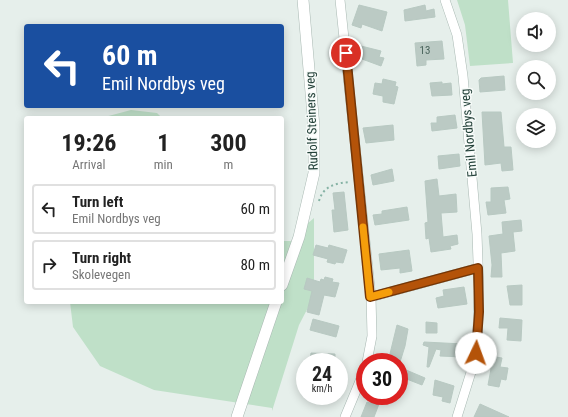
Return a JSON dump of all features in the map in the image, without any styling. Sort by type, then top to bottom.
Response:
[{"type":"street","name":"Rudolf Steiners veg","points":[[284,279],[299,236],[314,173],[314,127],[303,0]]},
{"type":"street","points":[[340,0],[370,297],[372,336],[369,353]]},
{"type":"street","name":"Emil Nordbys veg","points":[[445,0],[457,34],[463,76],[478,268],[479,312],[476,353],[457,417]]},
{"type":"street","points":[[370,297],[478,268]]},
{"type":"street","points":[[237,417],[275,304]]},
{"type":"street","points":[[345,417],[356,391]]},
{"type":"green space","points":[[457,0],[508,0],[513,63],[470,66],[465,25]]},
{"type":"green space","points":[[131,110],[157,113],[160,116],[108,116]]},
{"type":"green space","points":[[314,218],[314,296],[299,325],[272,411],[272,408],[154,390],[100,366],[73,327],[70,304],[284,304],[284,241],[294,241],[307,224]]},
{"type":"building","points":[[359,5],[387,12],[382,31],[362,24],[361,28],[352,25]]},
{"type":"building","points":[[425,5],[426,11],[434,9],[435,17],[405,21],[404,10]]},
{"type":"building","points":[[442,41],[444,59],[426,60],[426,65],[417,66],[415,43]]},
{"type":"building","points":[[361,46],[381,51],[379,57],[384,58],[381,66],[362,59],[363,54],[358,53]]},
{"type":"building","points":[[504,76],[505,90],[480,92],[479,80],[481,78]]},
{"type":"building","points":[[383,79],[396,82],[395,86],[398,87],[394,104],[383,102],[383,96],[373,94],[375,83],[382,84]]},
{"type":"building","points":[[442,82],[442,84],[451,83],[452,95],[432,96],[430,83]]},
{"type":"building","points":[[482,112],[501,112],[504,147],[511,147],[513,170],[502,171],[501,163],[485,165]]},
{"type":"building","points":[[455,115],[457,128],[432,131],[431,123],[437,123],[437,117]]},
{"type":"building","points":[[393,125],[394,140],[366,143],[363,128]]},
{"type":"building","points":[[459,154],[460,166],[439,169],[438,156]]},
{"type":"building","points":[[392,169],[394,181],[373,185],[371,175]]},
{"type":"building","points":[[437,179],[439,196],[456,194],[457,212],[441,213],[443,237],[457,235],[458,244],[450,246],[451,249],[431,252],[429,238],[426,239],[425,223],[428,222],[425,181]]},
{"type":"building","points":[[508,187],[510,199],[504,200],[506,213],[488,215],[486,202],[491,202],[491,188]]},
{"type":"building","points":[[344,192],[348,230],[334,232],[332,210],[335,210],[333,193]]},
{"type":"building","points":[[407,207],[409,220],[375,225],[373,215],[382,214],[382,211]]},
{"type":"building","points":[[521,220],[522,231],[513,232],[515,251],[501,253],[502,277],[491,277],[492,265],[489,236],[503,234],[502,222]]},
{"type":"building","points":[[316,245],[328,248],[329,245],[347,250],[343,263],[336,262],[335,264],[327,262],[328,259],[313,255]]},
{"type":"building","points":[[409,250],[412,271],[400,273],[400,268],[381,270],[379,254]]},
{"type":"building","points":[[325,277],[333,279],[332,282],[339,283],[335,297],[324,295],[319,315],[307,312],[312,291],[304,289],[307,278],[320,282],[321,279],[324,280]]},
{"type":"building","points":[[522,285],[522,305],[510,305],[507,286]]},
{"type":"building","points":[[464,287],[467,304],[438,308],[436,298],[444,296],[443,290]]},
{"type":"building","points":[[500,318],[522,320],[521,341],[507,340],[508,328],[499,328]]},
{"type":"building","points":[[313,319],[339,326],[336,337],[310,330]]},
{"type":"building","points":[[426,322],[437,323],[437,333],[426,333]]},
{"type":"building","points":[[397,325],[408,329],[403,353],[390,353]]},
{"type":"building","points":[[424,342],[463,344],[463,357],[440,356],[441,350],[436,349],[429,367],[427,367],[429,347],[423,345]]},
{"type":"building","points":[[490,356],[502,358],[500,367],[508,368],[506,380],[501,379],[499,387],[488,385],[491,369],[488,368]]},
{"type":"building","points":[[408,371],[425,378],[422,385],[408,380]]},
{"type":"building","points":[[435,380],[454,386],[450,403],[442,401],[443,397],[433,395]]},
{"type":"building","points":[[480,404],[509,417],[474,417]]},
{"type":"building","points":[[366,405],[379,405],[374,417],[361,417]]},
{"type":"slow traffic","points":[[363,227],[370,297],[389,292]]},
{"type":"route","points":[[346,53],[370,297],[478,268],[479,312],[476,353]]}]
